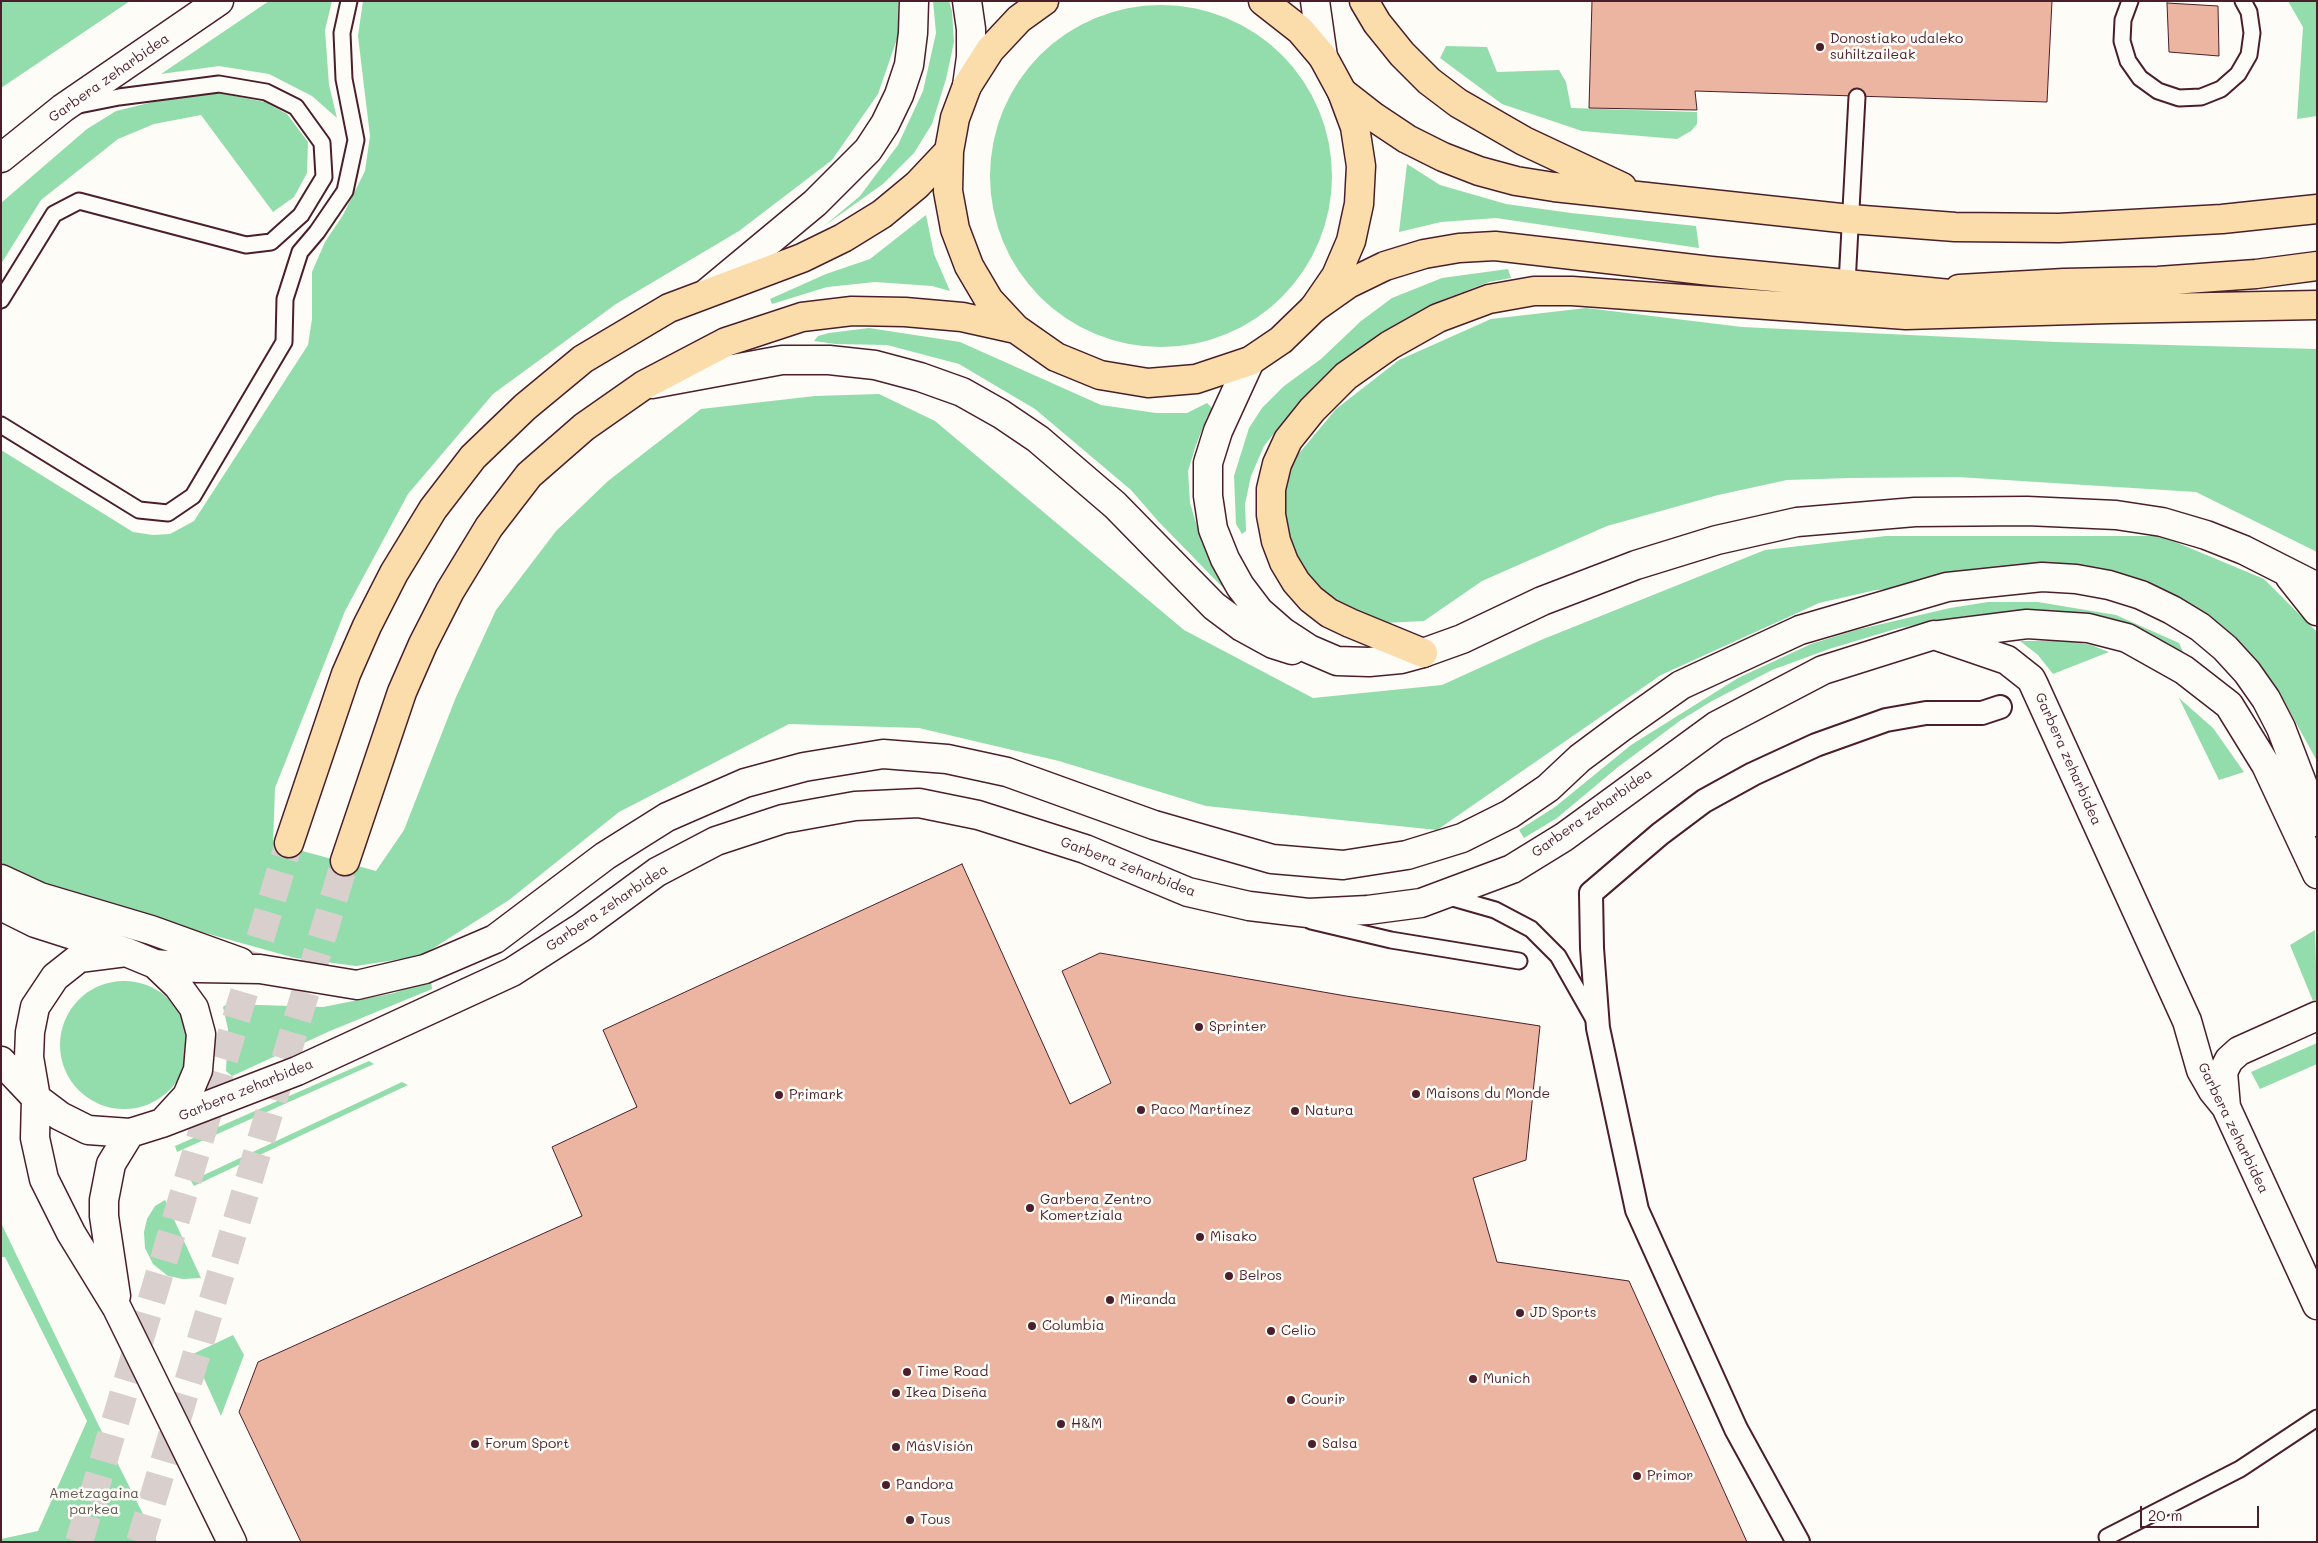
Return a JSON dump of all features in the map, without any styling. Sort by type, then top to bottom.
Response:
[{"type":"main road","points":[[1044,1],[1019,19],[990,50],[967,86],[955,118],[949,151],[948,191],[955,229],[969,266],[989,300],[1016,329],[1056,357],[1100,375],[1148,383],[1196,379],[1250,360],[1281,340],[1314,308],[1348,284],[1385,266],[1424,254],[1486,246],[1530,249],[1915,292],[2108,309]]},
{"type":"main road","points":[[1263,1],[1300,30],[1323,57],[1342,92],[1355,127],[1361,166],[1359,204],[1351,241],[1336,276],[1314,308]]},
{"type":"main road","points":[[1364,1],[1377,24],[1402,54],[1429,80],[1458,103],[1524,141],[1642,196]]},
{"type":"main road","points":[[1342,92],[1374,117],[1407,139],[1443,157],[1479,171],[1545,185],[1850,220],[1955,227],[2060,228],[2222,219],[2317,209]]},
{"type":"main road","points":[[289,844],[346,674],[363,634],[394,573],[433,509],[473,457],[525,407],[584,359],[669,308],[802,258],[844,238],[882,214],[910,191],[949,151]]},
{"type":"main road","points":[[1915,292],[2064,283],[2158,281],[2256,274],[2317,266]]},
{"type":"main road","points":[[1423,654],[1329,613],[1311,599],[1296,582],[1284,562],[1276,540],[1270,515],[1271,489],[1277,464],[1288,440],[1312,410],[1346,376],[1390,345],[1438,318],[1489,299],[1534,291],[1572,291],[1906,314],[2317,305]]},
{"type":"main road","points":[[345,861],[405,684],[422,644],[450,591],[489,527],[529,475],[584,427],[644,385],[726,342],[802,317],[852,311],[905,312],[962,317],[1016,329]]},
{"type":"street","name":"Garbera zeharbidea","points":[[1,158],[63,108],[219,1]]},
{"type":"street","points":[[706,293],[815,203],[868,150],[885,124],[899,95],[909,65],[914,33],[914,1]]},
{"type":"street","points":[[967,1],[971,29],[971,57],[967,86]]},
{"type":"street","points":[[1315,1],[1323,57]]},
{"type":"street","points":[[644,385],[782,360],[829,360],[875,365],[920,377],[962,392],[1001,414],[1038,439],[1115,505],[1214,606],[1242,627],[1273,644],[1306,655],[1337,661],[1369,662],[1401,659],[1423,654],[1462,639],[1542,601],[1636,565],[1717,540],[1797,522],[1915,512],[2027,511],[2116,515],[2162,522],[2206,534],[2244,550],[2317,588]]},
{"type":"street","points":[[1250,360],[1218,431],[1208,462],[1208,496],[1213,529],[1240,586],[1259,611],[1282,632],[1302,645],[1337,661]]},
{"type":"street","points":[[2284,570],[2317,611]]},
{"type":"street","points":[[1,906],[35,923],[126,952],[155,964],[198,968],[260,970],[357,985],[425,969],[495,939],[605,856],[667,817],[745,783],[804,767],[883,754],[947,759],[1006,772],[1154,825],[1272,859],[1343,865],[1407,855],[1462,838],[1510,814],[1548,788],[1580,758],[1681,685],[1800,630],[1946,587],[2042,577],[2076,579],[2142,595],[2200,627],[2224,648],[2247,672],[2266,699],[2297,765],[2317,822]]},
{"type":"street","points":[[1934,635],[2027,624],[2088,628],[2127,638],[2184,670],[2229,705],[2266,766],[2317,874]]},
{"type":"street","name":"Garbera zeharbidea","points":[[162,1123],[297,1071],[512,972],[582,927],[657,872],[716,841],[783,819],[855,806],[919,803],[978,815],[1085,849],[1188,892],[1249,906],[1308,913],[1422,903],[1512,869],[1564,837],[1665,761],[1724,722],[1823,670],[1934,635],[2008,660],[2031,680],[2187,1021],[2201,1070],[2213,1091],[2226,1107],[2317,1305]]},
{"type":"street","points":[[1798,1542],[1736,1429],[1638,1210],[1598,1028],[1592,948],[1591,893],[1660,834],[1704,801],[1752,774],[1816,745],[1886,720],[1926,713],[1982,712],[2000,707]]},
{"type":"street","points":[[2297,765],[2317,795]]},
{"type":"street","points":[[1,879],[40,897],[151,930],[260,970]]},
{"type":"street","points":[[126,952],[79,958],[55,977],[35,1007],[30,1032],[29,1058],[36,1098],[35,1138],[44,1179],[71,1233],[117,1308],[232,1542]]},
{"type":"street","points":[[1,1061],[36,1098],[60,1116],[88,1130],[130,1133],[162,1123],[187,1096],[198,1070],[202,1034],[194,1008],[178,986],[155,964]]},
{"type":"street","points":[[2226,1107],[2223,1090],[2223,1072],[2230,1060],[2239,1051],[2317,1016]]},
{"type":"street","points":[[117,1308],[104,1216],[104,1200],[111,1164],[130,1133]]},
{"type":"lane","points":[[1,426],[139,510],[168,513],[192,496],[284,342],[285,299],[300,252],[317,232],[345,190],[356,140],[344,79],[342,33],[349,1]]},
{"type":"lane","points":[[2130,1],[2123,20],[2122,41],[2128,61],[2140,78],[2158,91],[2179,98],[2201,97],[2221,89],[2238,74],[2249,55],[2252,33],[2249,12],[2243,1]]},
{"type":"lane","points":[[1,300],[54,214],[79,202],[246,246],[271,242],[300,215],[324,177],[322,144],[296,107],[266,92],[219,84],[119,97],[63,108]]},
{"type":"lane","points":[[1847,284],[1857,96]]},
{"type":"lane","points":[[1442,895],[1495,910],[1531,929],[1558,956],[1598,1028]]},
{"type":"lane","points":[[1249,906],[1392,940],[1519,960]]},
{"type":"lane","points":[[2107,1537],[2240,1469],[2317,1418]]},
{"type":"green space","points":[[1,1],[130,1],[1,88]]},
{"type":"green space","points":[[269,1],[332,1],[325,30],[329,85],[337,118],[312,96],[269,74],[219,66],[161,74]]},
{"type":"green space","points":[[363,1],[898,1],[898,36],[878,94],[832,160],[739,231],[616,304],[493,394],[408,494],[345,611],[275,788],[273,843],[376,871],[404,830],[456,697],[496,610],[556,531],[608,481],[701,409],[815,396],[879,394],[935,421],[1184,630],[1313,698],[1442,685],[1541,640],[1765,550],[1886,536],[2161,536],[2264,579],[2317,632],[2317,761],[2284,701],[2243,649],[2175,602],[2017,581],[1876,590],[1819,603],[1661,675],[1437,830],[1206,806],[1059,761],[919,728],[789,724],[619,812],[509,900],[421,956],[356,966],[295,958],[65,894],[13,873],[1,862],[1,450],[133,532],[153,535],[170,534],[194,521],[308,345],[312,319],[312,272],[325,242],[343,215],[365,171],[370,136],[358,36]]},
{"type":"green space","points":[[933,1],[949,1],[952,11],[954,42],[946,79],[932,124],[914,153],[883,184],[824,226],[860,196],[898,145],[923,91],[936,33]]},
{"type":"green space","points":[[2288,1],[2317,1],[2317,116],[2297,119],[2303,27]]},
{"type":"green space","points":[[1161,5],[1194,8],[1227,18],[1256,34],[1282,55],[1303,81],[1319,110],[1329,143],[1332,176],[1329,209],[1319,242],[1303,271],[1282,297],[1256,318],[1227,334],[1194,344],[1161,347],[1128,344],[1095,334],[1066,318],[1040,297],[1019,271],[1003,242],[993,209],[990,176],[993,143],[1003,110],[1019,81],[1040,55],[1066,34],[1095,18],[1128,8]]},
{"type":"green space","points":[[1446,46],[1487,47],[1497,72],[1559,70],[1566,82],[1571,108],[1697,112],[1697,124],[1691,131],[1677,139],[1582,131],[1502,104],[1440,58]]},
{"type":"green space","points":[[214,92],[265,102],[287,114],[308,142],[307,173],[294,197],[273,212],[201,115],[154,124],[118,139],[41,200],[1,264],[1,203],[87,129],[116,111],[161,100]]},
{"type":"green space","points":[[1407,164],[1440,185],[1506,204],[1696,226],[1699,248],[1496,218],[1441,222],[1399,232]]},
{"type":"green space","points":[[926,215],[934,254],[950,291],[932,286],[875,282],[827,287],[772,304],[770,299],[826,274],[870,259]]},
{"type":"green space","points":[[1508,269],[1511,278],[1489,282],[1445,299],[1398,325],[1346,361],[1298,403],[1264,446],[1251,476],[1245,504],[1246,531],[1242,534],[1236,524],[1234,476],[1249,428],[1262,408],[1284,386],[1321,359],[1361,321],[1392,298],[1442,278]]},
{"type":"green space","points":[[1586,308],[1742,327],[2056,342],[2317,349],[2317,552],[2196,492],[1958,477],[1787,480],[1718,495],[1607,526],[1482,581],[1424,621],[1384,623],[1351,615],[1307,586],[1286,542],[1281,489],[1296,457],[1336,409],[1399,360],[1491,319]]},
{"type":"green space","points":[[869,328],[960,342],[1101,405],[1156,413],[1187,413],[1207,403],[1213,409],[1207,417],[1188,471],[1190,503],[1202,543],[1234,588],[1235,600],[1158,521],[1131,490],[1035,409],[959,364],[887,345],[836,344],[814,341],[818,336],[829,333]]},
{"type":"green space","points":[[1988,602],[2038,602],[2116,615],[2179,643],[2184,654],[2035,612],[1967,616],[1899,628],[1829,649],[1772,670],[1712,701],[1681,720],[1618,767],[1557,818],[1524,838],[1519,830],[1555,807],[1631,745],[1738,678],[1811,644],[1856,630],[1950,608]]},
{"type":"green space","points":[[2020,641],[2069,641],[2091,645],[2109,652],[2053,674],[2038,655]]},
{"type":"green space","points":[[2179,698],[2213,728],[2244,772],[2219,780]]},
{"type":"green space","points":[[2315,930],[2317,999],[2313,1001],[2290,945]]},
{"type":"green space","points":[[431,980],[432,989],[330,1031],[232,1076],[226,1071],[228,1029],[223,1007],[227,1004],[323,1007],[394,993]]},
{"type":"green space","points":[[124,981],[137,982],[149,986],[160,991],[170,999],[178,1009],[183,1020],[187,1032],[187,1058],[183,1070],[178,1081],[170,1091],[160,1099],[149,1104],[137,1108],[124,1109],[111,1108],[99,1104],[88,1099],[78,1091],[70,1081],[65,1070],[61,1058],[60,1045],[61,1032],[65,1020],[70,1009],[78,999],[88,991],[99,986],[111,982]]},
{"type":"green space","points":[[2317,1043],[2317,1064],[2260,1089],[2251,1072]]},
{"type":"green space","points":[[369,1061],[374,1064],[177,1152],[175,1146]]},
{"type":"green space","points":[[402,1082],[408,1085],[194,1186],[191,1181]]},
{"type":"green space","points":[[165,1200],[201,1278],[183,1279],[168,1276],[153,1264],[145,1248],[144,1232],[147,1219],[155,1206]]},
{"type":"green space","name":"Ametzagaina parkea","points":[[1,1223],[157,1542],[1,1542],[1,1539],[38,1531],[87,1421],[5,1257],[1,1257]]},
{"type":"green space","points":[[233,1335],[244,1355],[221,1416],[193,1354]]},
{"type":"building","name":"Donostiako udaleko suhiltzaileak","points":[[1592,1],[2052,1],[2047,102],[1695,91],[1697,110],[1589,108]]},
{"type":"building","points":[[2167,3],[2218,6],[2219,56],[2169,52]]},
{"type":"building","name":"Garbera Zentro Komertziala","points":[[962,864],[1070,1104],[1111,1083],[1062,971],[1100,953],[1346,996],[1540,1026],[1526,1160],[1473,1178],[1497,1262],[1629,1281],[1747,1542],[301,1542],[239,1412],[258,1362],[582,1216],[552,1147],[637,1107],[603,1030]]},
{"type":"tunnel","points":[[79,1542],[289,843]]},
{"type":"tunnel","points":[[140,1542],[345,861]]},
{"type":"place","name":"Donostiako udaleko suhiltzaileak","points":[[1820,47]]},
{"type":"place","name":"Sprinter","points":[[1199,1027]]},
{"type":"place","name":"Maisons du Monde","points":[[1416,1094]]},
{"type":"place","name":"Primark","points":[[779,1095]]},
{"type":"place","name":"Paco Martínez","points":[[1141,1110]]},
{"type":"place","name":"Natura","points":[[1295,1111]]},
{"type":"place","name":"Garbera Zentro Komertziala","points":[[1030,1208]]},
{"type":"place","name":"Misako","points":[[1200,1237]]},
{"type":"place","name":"Belros","points":[[1229,1276]]},
{"type":"place","name":"Miranda","points":[[1110,1300]]},
{"type":"place","name":"JD Sports","points":[[1520,1313]]},
{"type":"place","name":"Columbia","points":[[1032,1326]]},
{"type":"place","name":"Celio","points":[[1271,1331]]},
{"type":"place","name":"Time Road","points":[[907,1372]]},
{"type":"place","name":"Munich","points":[[1473,1379]]},
{"type":"place","name":"Ikea Diseña","points":[[896,1393]]},
{"type":"place","name":"Courir","points":[[1291,1400]]},
{"type":"place","name":"H&M","points":[[1061,1424]]},
{"type":"place","name":"Forum Sport","points":[[475,1444]]},
{"type":"place","name":"Salsa","points":[[1312,1444]]},
{"type":"place","name":"MásVisión","points":[[896,1447]]},
{"type":"place","name":"Primor","points":[[1637,1476]]},
{"type":"place","name":"Pandora","points":[[886,1485]]},
{"type":"place","name":"Tous","points":[[910,1520]]}]
